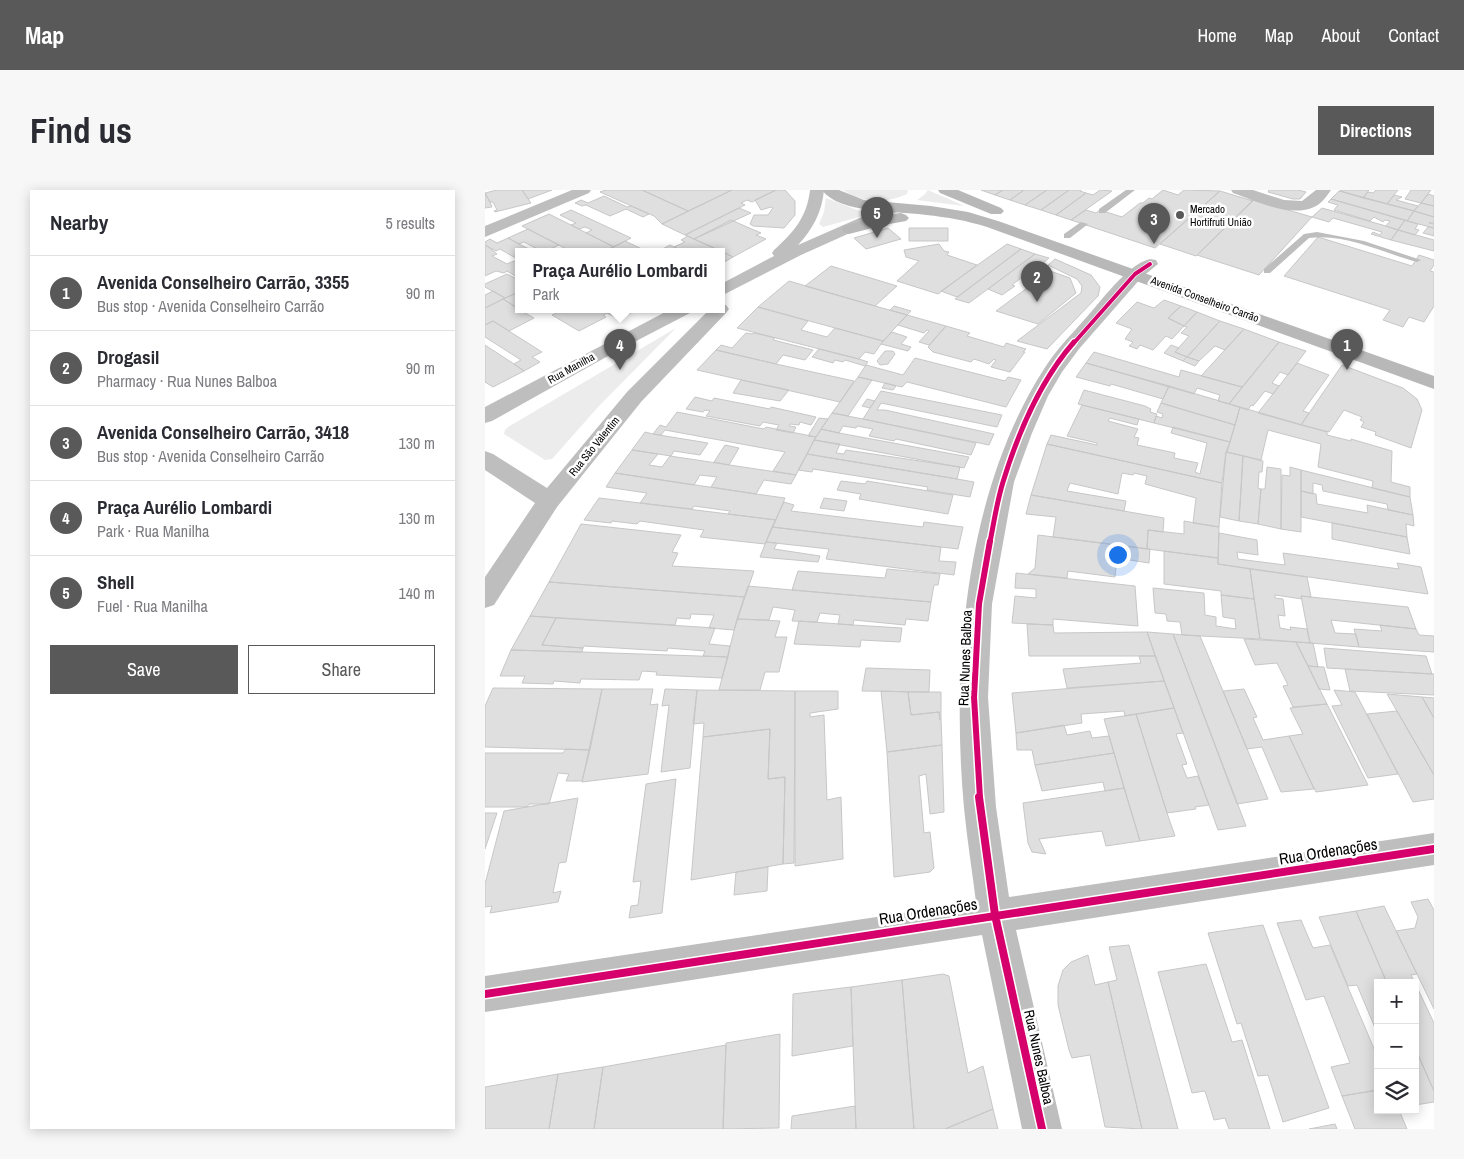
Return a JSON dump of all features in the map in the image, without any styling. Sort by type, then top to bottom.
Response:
[{"type":"main road","name":"Avenida Conselheiro Carrão","points":[[829,190],[844,200],[857,204],[926,210],[969,218],[1143,269],[1225,290]]},
{"type":"main road","name":"Avenida Conselheiro Carrão","points":[[945,190],[1008,216],[1067,236],[1143,269],[1434,383]]},
{"type":"main road","points":[[894,208],[914,196]]},
{"type":"main road","points":[[849,229],[899,218],[969,218]]},
{"type":"street","points":[[485,232],[584,190]]},
{"type":"street","points":[[763,268],[802,231],[810,220],[814,211],[817,190]]},
{"type":"street","points":[[1238,190],[1280,202],[1299,205],[1312,202],[1324,190]]},
{"type":"street","points":[[725,289],[795,252],[894,208]]},
{"type":"street","name":"Rua Nunes Balboa","points":[[1042,1129],[995,915],[980,807],[974,697],[979,604],[1003,482],[1021,433],[1038,396],[1053,370],[1072,345],[1143,269]]},
{"type":"street","name":"Rua São Valentim","points":[[725,302],[741,282]]},
{"type":"street","name":"Rua Manilha","points":[[485,416],[601,352],[677,313]]},
{"type":"street","name":"Rua São Valentim","points":[[485,598],[549,501],[634,397],[715,313]]},
{"type":"street","points":[[485,459],[549,501]]},
{"type":"street","name":"Rua Ordenações","points":[[485,994],[1434,848]]},
{"type":"lane","points":[[1102,211],[1131,190]]},
{"type":"lane","points":[[1067,236],[1083,224]]},
{"type":"lane","points":[[1267,271],[1307,236],[1314,234],[1335,236],[1417,260]]},
{"type":"shaded area","points":[[843,190],[908,190],[907,194],[899,197],[874,201],[858,198]]},
{"type":"shaded area","points":[[928,190],[964,206],[917,200]]},
{"type":"shaded area","points":[[826,198],[857,210],[874,213],[823,227],[819,224],[824,212]]},
{"type":"shaded area","points":[[676,328],[599,406],[552,459],[545,460],[504,434],[508,427]]},
{"type":"building","points":[[497,190],[522,190],[531,203],[495,212],[497,210],[493,202],[490,202],[485,193]]},
{"type":"building","points":[[522,190],[552,190],[528,199]]},
{"type":"building","points":[[606,190],[642,190],[688,211],[662,224],[654,216],[600,192]]},
{"type":"building","points":[[642,190],[732,190],[688,211]]},
{"type":"building","points":[[732,190],[776,190],[752,202],[747,200],[741,203],[745,205],[685,235],[662,224]]},
{"type":"building","points":[[776,190],[785,190],[795,201],[795,215],[784,228],[753,226],[750,224],[754,215],[768,215],[773,208],[761,210],[755,200]]},
{"type":"building","points":[[981,190],[1003,190],[995,195]]},
{"type":"building","points":[[1003,190],[1024,190],[1010,200],[995,195]]},
{"type":"building","points":[[1024,190],[1047,190],[1025,205],[1010,200]]},
{"type":"building","points":[[1047,190],[1069,190],[1041,210],[1025,205]]},
{"type":"building","points":[[1069,190],[1081,190],[1086,193],[1056,215],[1041,210]]},
{"type":"building","points":[[1100,190],[1112,191],[1071,220],[1056,215],[1086,193],[1093,195]]},
{"type":"building","points":[[1163,190],[1178,195],[1184,190],[1220,191],[1155,248],[1071,220],[1086,210],[1096,213],[1100,210],[1122,217],[1140,203],[1149,198],[1152,199]]},
{"type":"building","points":[[1269,190],[1298,190],[1306,192],[1300,199],[1293,199],[1268,192]]},
{"type":"building","points":[[1341,190],[1369,190],[1363,198]]},
{"type":"building","points":[[1376,190],[1398,190],[1387,204],[1363,198],[1368,192],[1373,193]]},
{"type":"building","points":[[1411,190],[1431,190],[1421,203],[1405,199]]},
{"type":"building","points":[[1220,191],[1253,201],[1196,256],[1160,244]]},
{"type":"building","points":[[1339,191],[1414,211],[1407,221],[1331,199]]},
{"type":"building","points":[[485,193],[490,202],[492,207],[485,208]]},
{"type":"building","points":[[1428,194],[1434,196],[1434,206],[1421,203]]},
{"type":"building","points":[[1394,195],[1402,197],[1396,200],[1418,206],[1414,211],[1387,204]]},
{"type":"building","points":[[604,196],[627,207],[631,206],[649,214],[643,217],[626,209],[610,216],[586,205],[582,206],[575,203],[581,200],[588,203]]},
{"type":"building","points":[[1331,199],[1405,220],[1398,230],[1386,226],[1390,221],[1385,220],[1383,222],[1374,217],[1370,221],[1334,210],[1338,205],[1328,202]]},
{"type":"building","points":[[1253,200],[1312,217],[1259,275],[1197,255]]},
{"type":"building","points":[[1421,203],[1434,206],[1434,217],[1414,211]]},
{"type":"building","points":[[739,208],[751,213],[694,239],[685,235]]},
{"type":"building","points":[[1322,208],[1398,230],[1391,240],[1371,234],[1373,232],[1380,235],[1382,232],[1333,218],[1329,222],[1312,217]]},
{"type":"building","points":[[571,210],[631,238],[614,247],[586,233],[592,230],[585,227],[579,229],[571,225],[576,223],[560,215]]},
{"type":"building","points":[[1414,211],[1434,217],[1434,223],[1429,223],[1434,224],[1434,228],[1407,221]]},
{"type":"building","points":[[549,214],[614,247],[564,248],[522,226]]},
{"type":"building","points":[[731,220],[761,233],[756,235],[766,239],[733,257],[725,253],[725,248],[714,248],[694,239]]},
{"type":"building","points":[[1405,220],[1418,224],[1415,229],[1419,230],[1415,235],[1398,230]]},
{"type":"building","points":[[1428,227],[1434,228],[1434,236],[1423,233]]},
{"type":"building","points":[[888,228],[901,239],[866,249],[854,238]]},
{"type":"building","points":[[909,228],[948,228],[948,241],[909,241]]},
{"type":"building","points":[[528,229],[559,245],[553,248],[535,248],[524,242],[519,244],[508,238]]},
{"type":"building","points":[[1398,230],[1434,240],[1434,251],[1391,240]]},
{"type":"building","points":[[688,236],[714,248],[674,247],[685,242],[681,240]]},
{"type":"building","points":[[1318,237],[1412,266],[1419,255],[1434,260],[1434,265],[1430,271],[1434,272],[1434,306],[1424,322],[1409,317],[1403,327],[1383,320],[1390,310],[1284,276]]},
{"type":"building","points":[[508,238],[527,248],[515,248],[515,258],[500,249],[496,251],[485,245],[485,242],[490,239],[497,243]]},
{"type":"building","points":[[625,241],[640,248],[611,248]]},
{"type":"building","points":[[939,244],[944,251],[949,252],[947,255],[977,265],[938,294],[897,281],[919,261],[906,257],[904,250]]},
{"type":"building","points":[[1007,244],[1021,249],[957,297],[941,291]]},
{"type":"building","points":[[670,245],[676,248],[664,248]]},
{"type":"building","points":[[487,246],[497,254],[492,256],[507,264],[515,262],[515,276],[507,271],[504,273],[496,271],[485,276],[485,247]]},
{"type":"building","points":[[1021,249],[1035,254],[969,303],[955,299]]},
{"type":"building","points":[[725,253],[733,257],[725,262]]},
{"type":"building","points":[[1035,254],[1049,258],[1033,272],[1030,271],[1012,285],[1015,286],[1002,295],[988,289]]},
{"type":"building","points":[[1055,259],[1091,275],[1100,287],[1098,296],[1047,349],[1017,341],[1081,293],[1082,286],[1077,279],[1048,265]]},
{"type":"building","points":[[831,266],[897,286],[875,306],[805,286]]},
{"type":"building","points":[[1050,271],[1070,278],[1076,293],[1038,324],[996,311]]},
{"type":"building","points":[[507,274],[515,278],[515,294],[505,298],[485,287],[485,284]]},
{"type":"building","points":[[789,281],[907,315],[883,341],[758,307]]},
{"type":"building","points":[[493,291],[505,298],[485,308],[485,295]]},
{"type":"building","points":[[515,294],[515,307],[503,299]]},
{"type":"building","points":[[503,299],[515,307],[515,313],[525,313],[534,318],[509,331],[493,321],[485,325],[485,308]]},
{"type":"building","points":[[1164,300],[1181,306],[1168,318],[1184,326],[1172,339],[1166,336],[1153,350],[1140,345],[1137,349],[1129,346],[1133,342],[1125,339],[1132,329],[1116,323],[1137,302],[1154,308]]},
{"type":"building","points":[[894,306],[911,311],[907,315],[890,310]]},
{"type":"building","points":[[1181,306],[1197,312],[1184,326],[1168,318]]},
{"type":"building","points":[[758,307],[808,321],[801,330],[827,337],[835,328],[883,341],[874,354],[865,352],[859,359],[737,328]]},
{"type":"building","points":[[1197,312],[1220,321],[1187,357],[1175,352],[1189,336],[1181,333],[1187,327],[1184,326]]},
{"type":"building","points":[[556,313],[607,313],[603,315],[606,317],[579,331],[552,315]]},
{"type":"building","points":[[607,313],[630,313],[619,319]]},
{"type":"building","points":[[907,315],[946,326],[929,345],[919,342],[929,331],[927,330],[924,333],[898,325]]},
{"type":"building","points":[[493,321],[542,352],[532,357],[540,362],[524,371],[514,364],[521,360],[485,337],[485,325]]},
{"type":"building","points":[[1220,321],[1244,329],[1225,350],[1215,346],[1199,361],[1187,357]]},
{"type":"building","points":[[946,326],[970,333],[967,336],[1004,347],[1006,343],[1026,349],[1010,372],[991,367],[996,360],[994,359],[989,364],[974,359],[971,362],[933,352],[928,347]]},
{"type":"building","points":[[1244,329],[1279,342],[1242,387],[1201,376]]},
{"type":"building","points":[[892,332],[907,337],[901,344],[911,347],[908,351],[881,344]]},
{"type":"building","points":[[746,333],[775,338],[773,340],[813,350],[805,360],[783,355],[776,364],[716,350],[721,345],[732,348]]},
{"type":"building","points":[[1279,342],[1306,351],[1288,375],[1280,372],[1272,383],[1279,386],[1273,394],[1265,391],[1248,410],[1229,404]]},
{"type":"building","points":[[485,345],[524,371],[493,387],[485,382]]},
{"type":"building","points":[[1171,345],[1179,348],[1175,352],[1187,357],[1183,361],[1164,353]]},
{"type":"building","points":[[819,349],[868,362],[865,366],[845,360],[843,362],[835,360],[833,363],[812,357]]},
{"type":"building","points":[[716,350],[854,381],[840,402],[697,370]]},
{"type":"building","points":[[885,351],[893,351],[895,354],[888,364],[880,365],[877,361]]},
{"type":"building","points":[[1094,352],[1179,377],[1181,370],[1242,387],[1229,404],[1218,401],[1220,395],[1197,388],[1194,394],[1086,363]]},
{"type":"building","points":[[1187,357],[1199,361],[1195,366],[1183,361]]},
{"type":"building","points":[[915,358],[1005,381],[1008,377],[1021,380],[1006,407],[907,382],[902,387],[858,377],[866,365],[903,375]]},
{"type":"building","points":[[1086,363],[1169,386],[1163,399],[1111,384],[1110,386],[1076,377]]},
{"type":"building","points":[[1297,363],[1329,375],[1303,411],[1309,413],[1301,425],[1258,413]]},
{"type":"building","points":[[1342,365],[1403,388],[1417,399],[1422,410],[1411,448],[1375,435],[1376,432],[1361,427],[1364,422],[1360,420],[1362,417],[1344,410],[1329,432],[1301,425]]},
{"type":"building","points":[[858,377],[872,380],[848,416],[832,413]]},
{"type":"building","points":[[741,380],[789,390],[780,401],[733,393]]},
{"type":"building","points":[[885,383],[896,386],[893,390],[882,388]]},
{"type":"building","points":[[1169,386],[1240,407],[1235,425],[1161,403]]},
{"type":"building","points":[[1084,390],[1145,406],[1151,409],[1150,412],[1157,414],[1154,423],[1078,404]]},
{"type":"building","points":[[881,391],[1002,415],[997,427],[881,403],[877,410],[885,410],[994,434],[989,445],[863,419]]},
{"type":"building","points":[[695,397],[712,401],[714,398],[770,409],[771,407],[816,417],[811,425],[800,422],[799,425],[790,424],[789,426],[796,427],[793,433],[776,430],[779,425],[763,422],[760,426],[706,416],[710,411],[705,410],[703,412],[686,409]]},
{"type":"building","points":[[867,399],[875,401],[870,408],[862,406]]},
{"type":"building","points":[[1161,403],[1235,425],[1230,442],[1154,423],[1156,416],[1162,418],[1163,414],[1157,412]]},
{"type":"building","points":[[1082,405],[1139,419],[1137,425],[1110,418],[1108,421],[1138,429],[1134,437],[1139,438],[1137,445],[1175,453],[1174,458],[1198,463],[1195,472],[1200,474],[1207,443],[1171,433],[1173,427],[1230,442],[1226,452],[1222,483],[1047,444],[1051,435],[1097,445],[1097,443],[1067,436]]},
{"type":"building","points":[[1240,407],[1327,432],[1327,435],[1351,441],[1351,439],[1392,451],[1391,482],[1410,487],[1410,497],[1372,488],[1373,481],[1318,467],[1321,444],[1268,430],[1261,460],[1227,452]]},
{"type":"building","points":[[677,412],[816,437],[796,475],[773,471],[785,452],[665,430],[661,435],[653,434],[660,425],[666,427]]},
{"type":"building","points":[[832,413],[976,443],[971,455],[896,439],[894,441],[869,436],[873,429],[857,426],[856,428],[843,426],[839,433],[821,429]]},
{"type":"building","points":[[819,418],[828,419],[816,437],[808,436]]},
{"type":"building","points":[[821,429],[969,457],[964,468],[814,440]]},
{"type":"building","points":[[645,432],[708,443],[700,455],[674,451],[671,456],[632,450]]},
{"type":"building","points":[[814,440],[840,444],[836,453],[844,454],[846,450],[960,467],[957,479],[807,454]]},
{"type":"building","points":[[1047,444],[1222,483],[1219,527],[1193,523],[1196,498],[1145,484],[1147,476],[1134,473],[1133,475],[1122,473],[1118,494],[1070,483],[1067,491],[1126,501],[1124,511],[1031,495]]},
{"type":"building","points":[[725,445],[739,448],[729,465],[714,462]]},
{"type":"building","points":[[632,450],[658,454],[649,465],[662,467],[670,456],[796,475],[791,484],[764,480],[756,494],[711,487],[717,477],[700,475],[694,485],[615,473]]},
{"type":"building","points":[[1226,452],[1243,456],[1239,521],[1220,517]]},
{"type":"building","points":[[807,454],[974,482],[970,497],[927,490],[928,487],[813,469],[812,472],[798,470]]},
{"type":"building","points":[[1243,456],[1263,461],[1262,472],[1259,472],[1258,488],[1261,489],[1258,524],[1239,521]]},
{"type":"building","points":[[1267,467],[1281,469],[1281,529],[1258,524],[1261,489],[1265,489]]},
{"type":"building","points":[[1290,467],[1301,470],[1301,532],[1281,529],[1282,475],[1290,476]]},
{"type":"building","points":[[1301,470],[1410,497],[1413,515],[1388,510],[1387,504],[1323,491],[1322,485],[1313,483],[1313,494],[1301,491]]},
{"type":"building","points":[[615,473],[785,498],[776,520],[728,514],[730,511],[694,506],[692,509],[640,503],[647,493],[606,487]]},
{"type":"building","points":[[841,481],[865,484],[867,481],[953,495],[948,514],[859,499],[861,494],[837,490]]},
{"type":"building","points":[[1301,491],[1316,494],[1317,504],[1368,513],[1367,505],[1413,515],[1414,526],[1406,524],[1407,537],[1301,517]]},
{"type":"building","points":[[1031,495],[1164,518],[1163,532],[1148,530],[1147,549],[1053,537],[1056,517],[1026,514]]},
{"type":"building","points":[[599,498],[776,520],[765,544],[700,537],[704,530],[640,521],[637,524],[584,520]]},
{"type":"building","points":[[824,498],[847,501],[844,511],[820,508]]},
{"type":"building","points":[[784,502],[794,505],[791,511],[923,527],[924,522],[963,527],[958,549],[772,527]]},
{"type":"building","points":[[1184,521],[1219,527],[1218,558],[1147,549],[1148,530],[1184,534]]},
{"type":"building","points":[[1332,523],[1407,537],[1410,554],[1332,539]]},
{"type":"building","points":[[581,524],[681,535],[672,552],[678,553],[672,566],[754,571],[745,597],[549,582]]},
{"type":"building","points":[[772,527],[941,547],[939,561],[956,562],[954,575],[826,559],[829,549],[766,542]]},
{"type":"building","points":[[1219,533],[1257,540],[1258,555],[1237,552],[1238,559],[1285,565],[1283,553],[1399,569],[1397,563],[1421,567],[1428,594],[1218,564]]},
{"type":"building","points":[[1038,535],[1150,549],[1149,563],[1117,558],[1115,577],[1068,571],[1067,578],[1028,574],[1035,568]]},
{"type":"building","points":[[766,542],[777,543],[774,549],[820,556],[818,562],[760,557]]},
{"type":"building","points":[[1164,551],[1218,558],[1218,564],[1250,569],[1254,599],[1221,595],[1221,591],[1164,584]]},
{"type":"building","points":[[887,569],[940,574],[938,585],[934,585],[931,602],[792,590],[798,571],[885,578]]},
{"type":"building","points":[[1250,569],[1307,577],[1311,597],[1301,596],[1302,599],[1275,595],[1275,598],[1283,599],[1285,616],[1278,615],[1280,628],[1291,630],[1290,627],[1307,629],[1310,643],[1260,639]]},
{"type":"building","points":[[1016,573],[1135,586],[1138,626],[1053,619],[1053,625],[1012,623],[1015,596],[1036,598],[1036,589],[1015,588]]},
{"type":"building","points":[[549,582],[745,597],[734,630],[709,628],[714,615],[691,614],[690,619],[677,618],[675,625],[530,616]]},
{"type":"building","points":[[748,586],[931,602],[928,621],[906,619],[905,625],[854,620],[853,625],[838,624],[840,615],[820,613],[817,622],[792,621],[795,610],[773,607],[769,620],[737,619]]},
{"type":"building","points":[[1153,588],[1204,593],[1205,615],[1216,617],[1216,626],[1236,629],[1235,619],[1223,617],[1221,595],[1254,599],[1260,639],[1182,635],[1180,622],[1167,621],[1166,614],[1155,613]]},
{"type":"building","points":[[1301,596],[1408,607],[1416,629],[1331,620],[1335,633],[1356,634],[1359,647],[1310,643]]},
{"type":"building","points":[[530,616],[556,618],[542,645],[583,648],[582,652],[511,650]]},
{"type":"building","points":[[556,618],[715,628],[709,644],[730,646],[728,657],[703,656],[705,651],[668,648],[667,651],[542,645]]},
{"type":"building","points":[[737,619],[780,621],[775,637],[787,637],[779,672],[765,672],[760,690],[719,690]]},
{"type":"building","points":[[799,621],[902,628],[900,642],[861,640],[860,647],[794,644]]},
{"type":"building","points":[[1027,624],[1053,625],[1054,633],[1147,632],[1155,656],[1029,656]]},
{"type":"building","points":[[1380,625],[1416,629],[1419,635],[1434,636],[1434,652],[1359,647],[1354,629],[1382,631]]},
{"type":"building","points":[[1147,632],[1173,634],[1246,826],[1218,830]]},
{"type":"building","points":[[1173,634],[1200,636],[1268,799],[1237,804]]},
{"type":"building","points":[[1244,639],[1296,642],[1327,704],[1293,707],[1283,686],[1288,685],[1277,663],[1255,665]]},
{"type":"building","points":[[1296,642],[1313,643],[1318,667],[1308,666]]},
{"type":"building","points":[[1324,648],[1426,656],[1432,674],[1327,668]]},
{"type":"building","points":[[511,650],[728,657],[722,678],[656,675],[657,672],[642,671],[639,680],[581,679],[580,683],[554,681],[553,684],[522,683],[525,676],[500,676]]},
{"type":"building","points":[[1139,656],[1155,656],[1164,681],[1067,688],[1063,669],[1141,663]]},
{"type":"building","points":[[1308,666],[1324,667],[1330,690],[1319,689]]},
{"type":"building","points":[[866,668],[930,670],[929,692],[862,691]]},
{"type":"building","points":[[1345,669],[1434,674],[1434,695],[1350,691]]},
{"type":"building","points":[[1164,681],[1174,708],[1125,716],[1124,711],[1081,714],[1082,723],[1016,733],[1012,693]]},
{"type":"building","points":[[493,688],[602,689],[590,750],[485,747],[485,706]]},
{"type":"building","points":[[602,689],[653,689],[650,705],[658,704],[648,774],[582,782]]},
{"type":"building","points":[[665,689],[697,690],[690,768],[661,772],[669,705],[662,706]]},
{"type":"building","points":[[1244,689],[1257,717],[1253,718],[1263,740],[1289,736],[1314,789],[1281,792],[1262,747],[1247,749],[1223,691]]},
{"type":"building","points":[[697,690],[795,691],[794,863],[783,864],[785,777],[768,779],[770,729],[703,737],[704,723],[693,724]]},
{"type":"building","points":[[1334,690],[1355,692],[1398,774],[1368,778],[1332,706],[1342,705]]},
{"type":"building","points":[[795,691],[838,691],[838,709],[810,713],[810,717],[824,715],[827,800],[841,797],[843,859],[795,866]]},
{"type":"building","points":[[881,691],[908,692],[911,715],[939,712],[942,745],[887,752]]},
{"type":"building","points":[[908,692],[941,692],[941,719],[939,712],[911,715]]},
{"type":"building","points":[[1387,694],[1422,697],[1434,718],[1434,775]]},
{"type":"building","points":[[1422,697],[1434,698],[1434,718]]},
{"type":"building","points":[[1327,704],[1368,785],[1316,792],[1289,736],[1303,734],[1290,708]]},
{"type":"building","points":[[1174,708],[1183,733],[1176,734],[1187,764],[1182,765],[1187,778],[1198,776],[1209,805],[1167,813],[1136,714]]},
{"type":"building","points":[[1397,711],[1434,775],[1434,799],[1413,802],[1367,714]]},
{"type":"building","points":[[1136,714],[1175,836],[1140,841],[1104,719]]},
{"type":"building","points":[[1064,725],[1067,735],[1090,731],[1092,738],[1109,736],[1114,753],[1035,765],[1032,750],[1017,750],[1016,733]]},
{"type":"building","points":[[770,729],[768,779],[785,777],[783,864],[691,880],[703,737]]},
{"type":"building","points":[[942,745],[944,812],[930,814],[926,774],[919,776],[924,833],[930,832],[934,868],[930,872],[894,877],[887,752]]},
{"type":"building","points":[[566,749],[590,750],[582,781],[566,781],[569,774],[558,773],[549,804],[529,804],[527,807],[485,807],[485,753],[563,753]]},
{"type":"building","points":[[1114,753],[1124,788],[1105,791],[1103,782],[1042,791],[1035,765]]},
{"type":"building","points":[[676,779],[662,913],[629,918],[631,906],[638,905],[641,881],[633,882],[646,784]]},
{"type":"building","points":[[1124,788],[1140,841],[1106,846],[1102,831],[1039,839],[1046,854],[1032,852],[1028,843],[1023,803]]},
{"type":"building","points":[[578,798],[566,862],[559,863],[553,893],[561,891],[558,902],[490,913],[492,906],[485,907],[485,884],[504,811]]},
{"type":"building","points":[[485,813],[497,813],[485,849]]},
{"type":"building","points":[[768,867],[767,891],[734,895],[736,872]]},
{"type":"building","points":[[1428,899],[1434,910],[1434,1009],[1396,931],[1415,928],[1418,917],[1411,902]]},
{"type":"building","points":[[1384,906],[1417,974],[1411,975],[1413,979],[1385,979],[1356,911]]},
{"type":"building","points":[[1356,911],[1385,979],[1374,979],[1374,1025],[1357,985],[1348,986],[1319,917]]},
{"type":"building","points":[[1301,920],[1313,948],[1330,945],[1374,1049],[1374,1091],[1342,1096],[1331,1067],[1350,1063],[1324,996],[1306,1000],[1277,923]]},
{"type":"building","points":[[1263,925],[1329,1108],[1283,1122],[1268,1075],[1258,1076],[1241,1023],[1237,1024],[1208,933]]},
{"type":"building","points":[[1129,945],[1178,1129],[1142,1129],[1108,982],[1117,980],[1109,947]]},
{"type":"building","points":[[1088,955],[1095,985],[1108,982],[1142,1129],[1105,1127],[1090,1055],[1072,1058],[1069,1050],[1058,1005],[1058,986],[1063,970],[1071,962]]},
{"type":"building","points":[[1206,964],[1232,1042],[1242,1040],[1270,1129],[1229,1129],[1225,1118],[1214,1120],[1205,1091],[1192,1093],[1158,972]]},
{"type":"building","points":[[943,974],[949,976],[968,1073],[983,1066],[993,1109],[945,1129],[914,1129],[902,980]]},
{"type":"building","points":[[902,980],[914,1129],[856,1129],[851,987]]},
{"type":"building","points":[[851,987],[853,1046],[792,1056],[793,994]]},
{"type":"building","points":[[1419,991],[1434,1023],[1434,1091],[1419,1057]]},
{"type":"building","points":[[780,1034],[779,1128],[723,1129],[726,1043]]},
{"type":"building","points":[[726,1045],[723,1129],[594,1129],[603,1067]]},
{"type":"building","points":[[1419,1057],[1434,1091],[1434,1102],[1419,1104]]},
{"type":"building","points":[[603,1067],[594,1129],[549,1129],[558,1074]]},
{"type":"building","points":[[558,1074],[549,1129],[485,1129],[485,1087]]},
{"type":"building","points":[[1374,1091],[1374,1114],[1401,1114],[1407,1129],[1355,1129],[1342,1096]]},
{"type":"building","points":[[855,1106],[856,1129],[791,1129],[792,1116]]},
{"type":"building","points":[[993,1109],[998,1129],[945,1129]]},
{"type":"building","points":[[1335,1124],[1337,1129],[1309,1129]]},
{"type":"cycle path","points":[[1042,1129],[995,915],[980,807],[974,697],[979,604],[1003,482],[1021,433],[1038,396],[1053,370],[1072,345],[1135,274],[1150,264]]},
{"type":"cycle path","points":[[485,994],[1434,849]]},
{"type":"place","name":"Mercado Hortifruti União","points":[[1180,215]]},
{"type":"place","name":"Shell","points":[[877,238]]},
{"type":"place","name":"Avenida Conselheiro Carrão, 3418","points":[[1154,244]]},
{"type":"place","name":"Drogasil","points":[[1037,302]]},
{"type":"place","name":"Praça Aurélio Lombardi","points":[[620,370]]},
{"type":"place","name":"Avenida Conselheiro Carrão, 3355","points":[[1347,370]]}]
